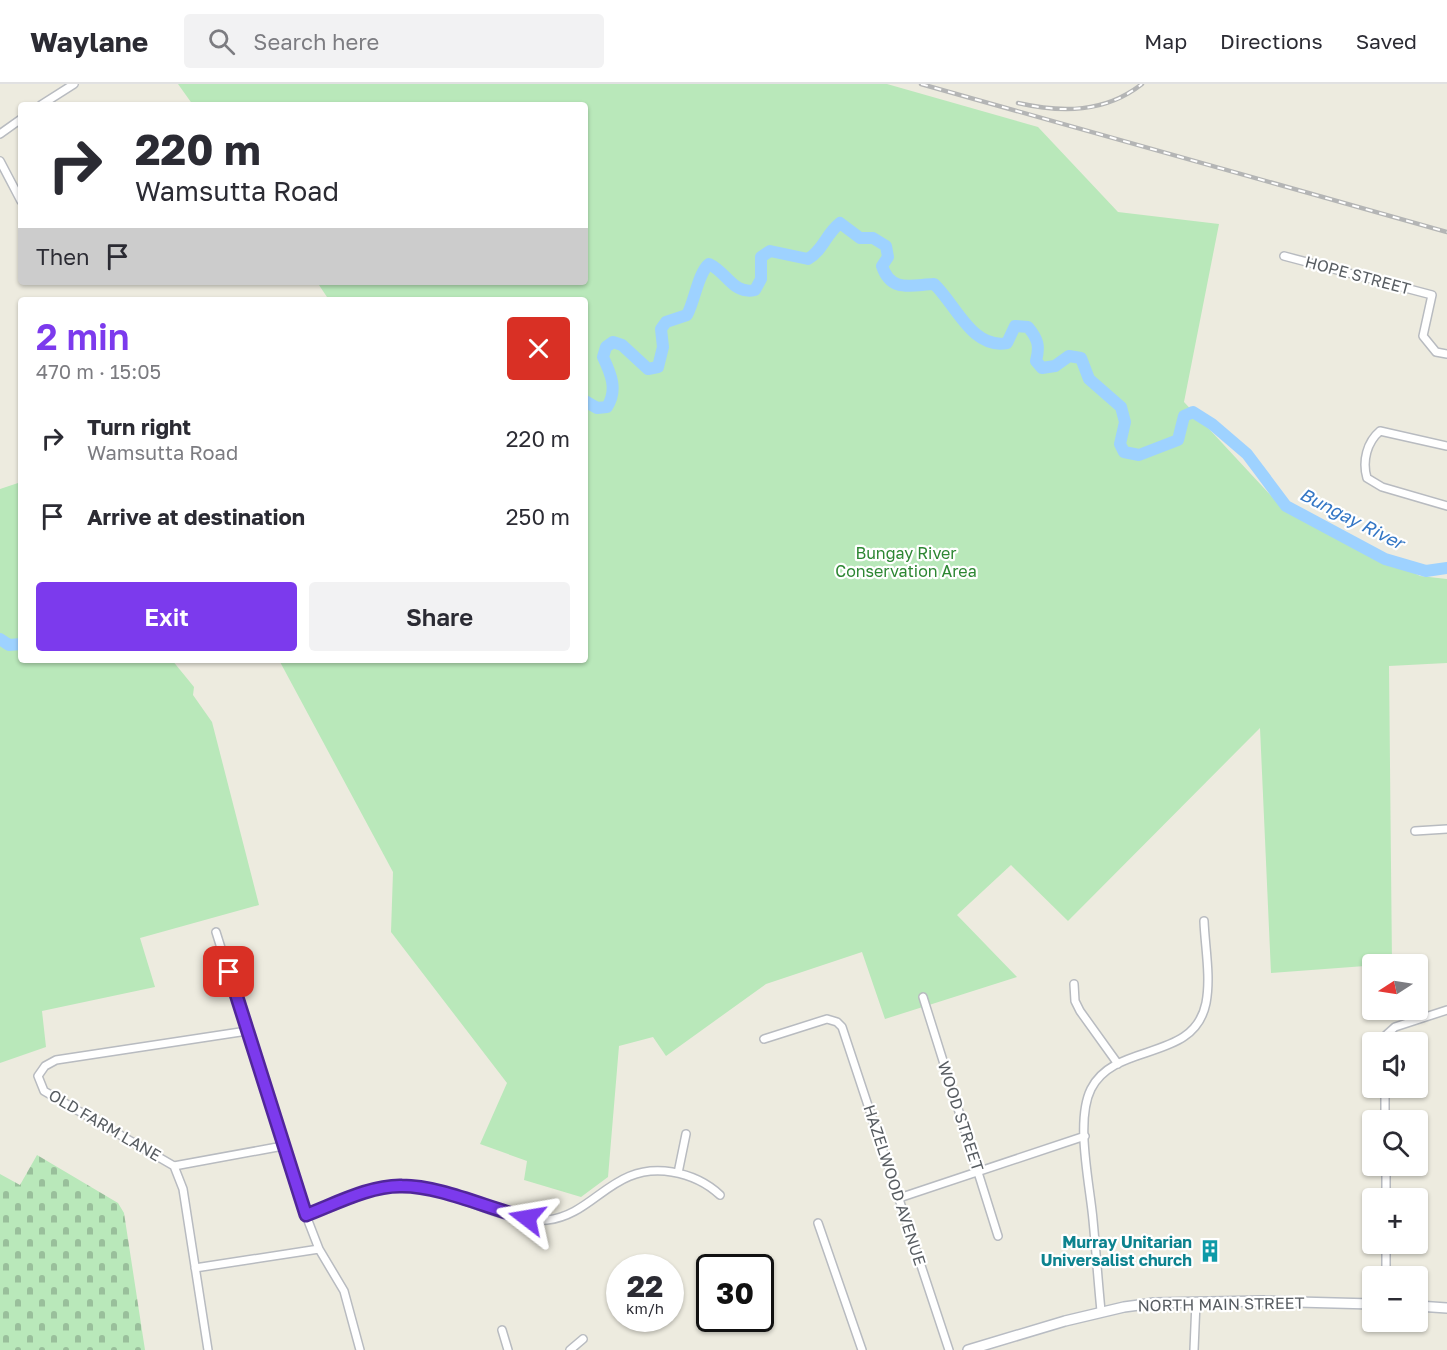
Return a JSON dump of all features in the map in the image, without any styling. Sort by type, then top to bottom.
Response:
[{"type":"main road","name":"NORTH MAIN STREET","points":[[970,1350],[1101,1311],[1154,1304],[1196,1302],[1362,1304]]},
{"type":"main road","points":[[1428,1307],[1447,1308]]},
{"type":"street","points":[[46,102],[74,84]]},
{"type":"street","points":[[0,134],[18,121]]},
{"type":"street","points":[[0,161],[18,195]]},
{"type":"street","name":"HOPE STREET","points":[[1284,256],[1432,295],[1423,323],[1423,336],[1436,352],[1447,354]]},
{"type":"street","points":[[1447,446],[1380,431],[1368,445],[1365,470],[1367,478],[1382,487],[1447,506]]},
{"type":"street","points":[[1415,831],[1447,829]]},
{"type":"street","points":[[1101,1311],[1084,1117],[1091,1089],[1099,1078],[1118,1064],[1176,1042],[1198,1023],[1206,1001],[1204,921]]},
{"type":"street","points":[[216,932],[306,1215],[319,1249],[344,1291],[360,1350]]},
{"type":"street","points":[[1074,984],[1075,1001],[1080,1011],[1118,1064]]},
{"type":"street","name":"WOOD STREET","points":[[923,997],[998,1236]]},
{"type":"street","points":[[1389,1032],[1395,1027],[1447,1010]]},
{"type":"street","name":"HAZELWOOD AVENUE","points":[[764,1039],[822,1020],[837,1022],[843,1031],[949,1350]]},
{"type":"street","name":"OLD FARM LANE","points":[[208,1350],[183,1189],[174,1166],[44,1091],[38,1081],[40,1070],[56,1060],[247,1031]]},
{"type":"street","points":[[678,1173],[686,1134]]},
{"type":"street","points":[[899,1198],[1085,1136]]},
{"type":"street","points":[[174,1166],[284,1146]]},
{"type":"street","points":[[306,1215],[374,1191],[401,1186],[425,1188],[507,1213],[547,1220],[564,1215],[615,1181],[636,1172],[659,1170],[678,1173],[708,1184],[720,1195]]},
{"type":"street","points":[[818,1223],[862,1350]]},
{"type":"street","points":[[195,1268],[319,1249]]},
{"type":"street","points":[[1194,1350],[1196,1302]]},
{"type":"street","points":[[502,1330],[508,1350]]},
{"type":"street","points":[[570,1350],[583,1339]]},
{"type":"green space","name":"Bungay River Conservation Area","points":[[178,84],[887,84],[1038,127],[1118,212],[1219,224],[1184,402],[1275,500],[1420,576],[1447,579],[1447,663],[1389,666],[1392,954],[1362,954],[1362,966],[1271,973],[1260,728],[1068,921],[1011,865],[957,915],[1017,977],[885,1019],[862,952],[766,984],[666,1056],[653,1037],[619,1046],[608,1177],[581,1197],[524,1180],[527,1161],[480,1144],[507,1083],[391,932],[393,872],[281,663],[588,663],[588,297],[327,297],[319,285],[588,285],[588,102],[191,102]]},
{"type":"green space","points":[[18,483],[18,663],[174,663],[194,687],[193,695],[212,722],[259,905],[140,938],[155,987],[42,1011],[46,1047],[0,1063],[0,489]]},
{"type":"green space","points":[[37,1155],[118,1203],[124,1213],[145,1350],[0,1350],[0,1174],[20,1185]]},
{"type":"waterway","name":"Bungay River","points":[[588,403],[597,408],[607,407],[610,401],[613,388],[603,357],[606,347],[613,342],[622,345],[648,369],[658,367],[663,347],[661,329],[666,322],[687,315],[699,280],[709,264],[741,289],[755,290],[761,279],[761,257],[770,251],[808,259],[818,251],[840,223],[860,238],[873,238],[886,246],[888,257],[882,266],[891,280],[903,286],[934,284],[965,323],[984,339],[995,343],[1007,343],[1015,326],[1028,327],[1036,339],[1038,347],[1036,361],[1042,368],[1055,366],[1069,356],[1081,358],[1089,379],[1121,407],[1125,422],[1120,444],[1124,452],[1139,455],[1178,440],[1184,416],[1193,412],[1212,424],[1247,454],[1286,506],[1385,559],[1426,571],[1447,568]]},
{"type":"waterway","name":"Bungay River","points":[[0,639],[9,645],[18,644]]},
{"type":"railway","points":[[921,84],[1447,232]]},
{"type":"railway","points":[[1018,103],[1051,108],[1083,108],[1113,101],[1142,84]]},
{"type":"place","name":"Murray Unitarian Universalist church","points":[[1210,1251]]},
{"type":"route","points":[[229,972],[306,1215],[374,1191],[401,1186],[425,1188],[527,1218]]}]
